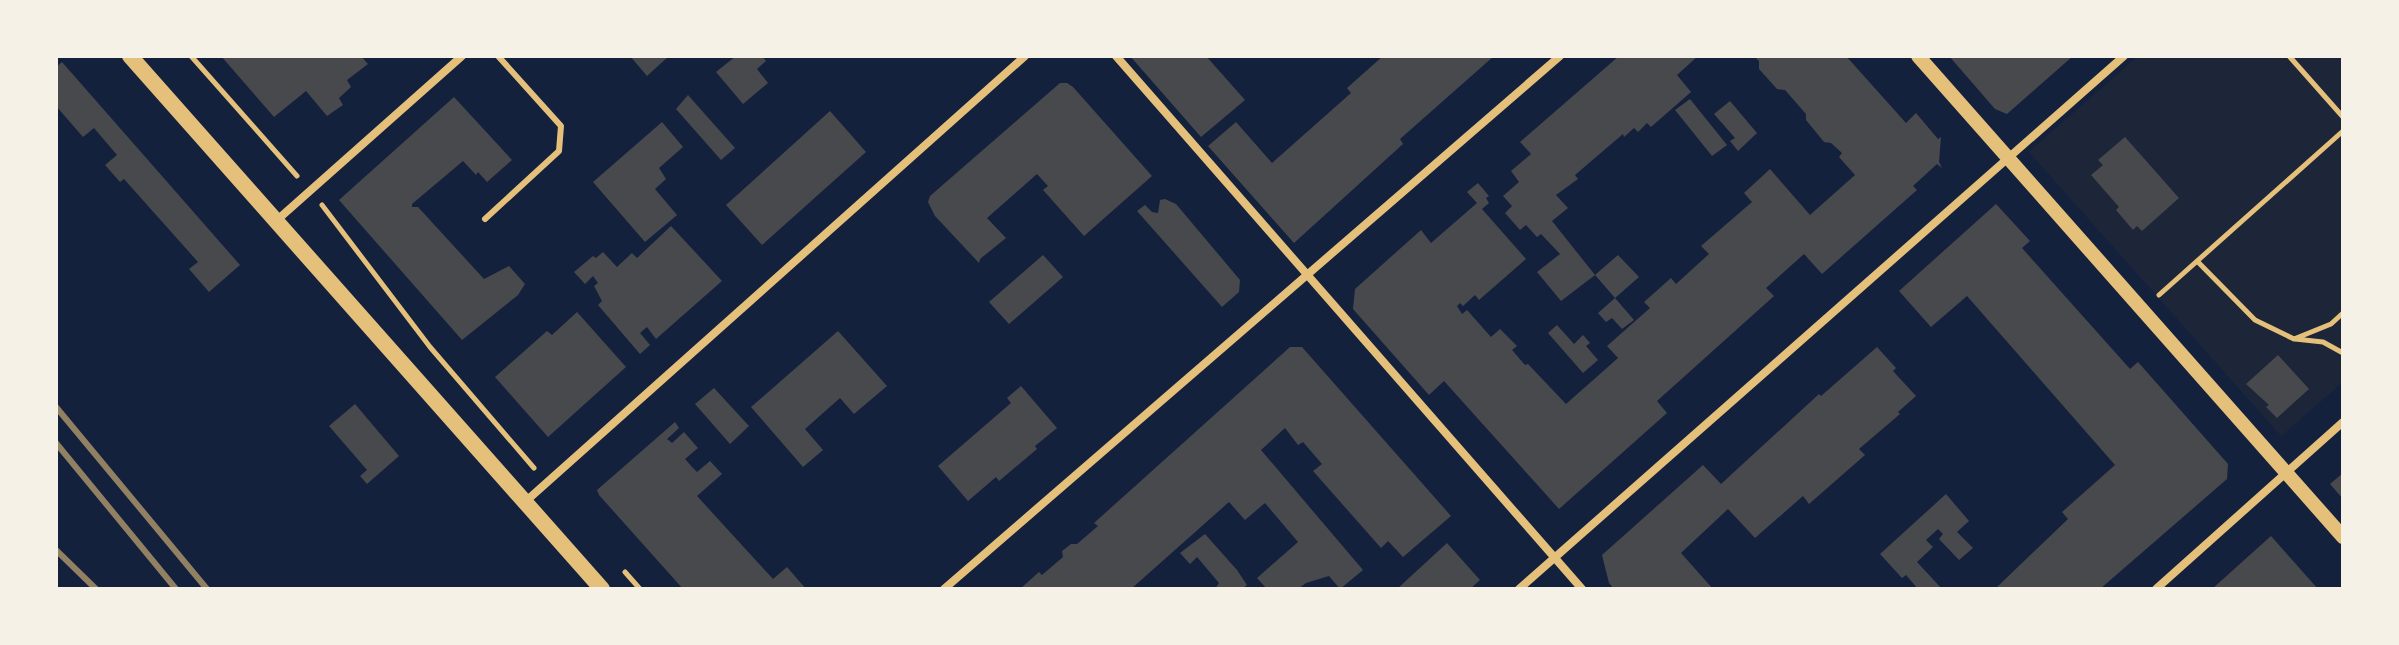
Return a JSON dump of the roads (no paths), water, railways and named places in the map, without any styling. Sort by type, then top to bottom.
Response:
[{"type":"main road","points":[[130,56],[602,589]]},
{"type":"street","points":[[525,502],[1025,56]]},
{"type":"street","points":[[1116,56],[1582,589]]},
{"type":"street","points":[[944,589],[1560,56]]},
{"type":"street","points":[[1918,56],[2343,537]]},
{"type":"street","points":[[1519,589],[2124,56]]},
{"type":"street","points":[[276,221],[458,57]]},
{"type":"street","points":[[2156,589],[2343,422]]},
{"type":"lane","points":[[485,219],[559,151],[561,126],[498,56]]},
{"type":"railway","points":[[56,407],[207,589]]},
{"type":"railway","points":[[56,443],[176,589]]},
{"type":"railway","points":[[56,550],[96,589]]}]
